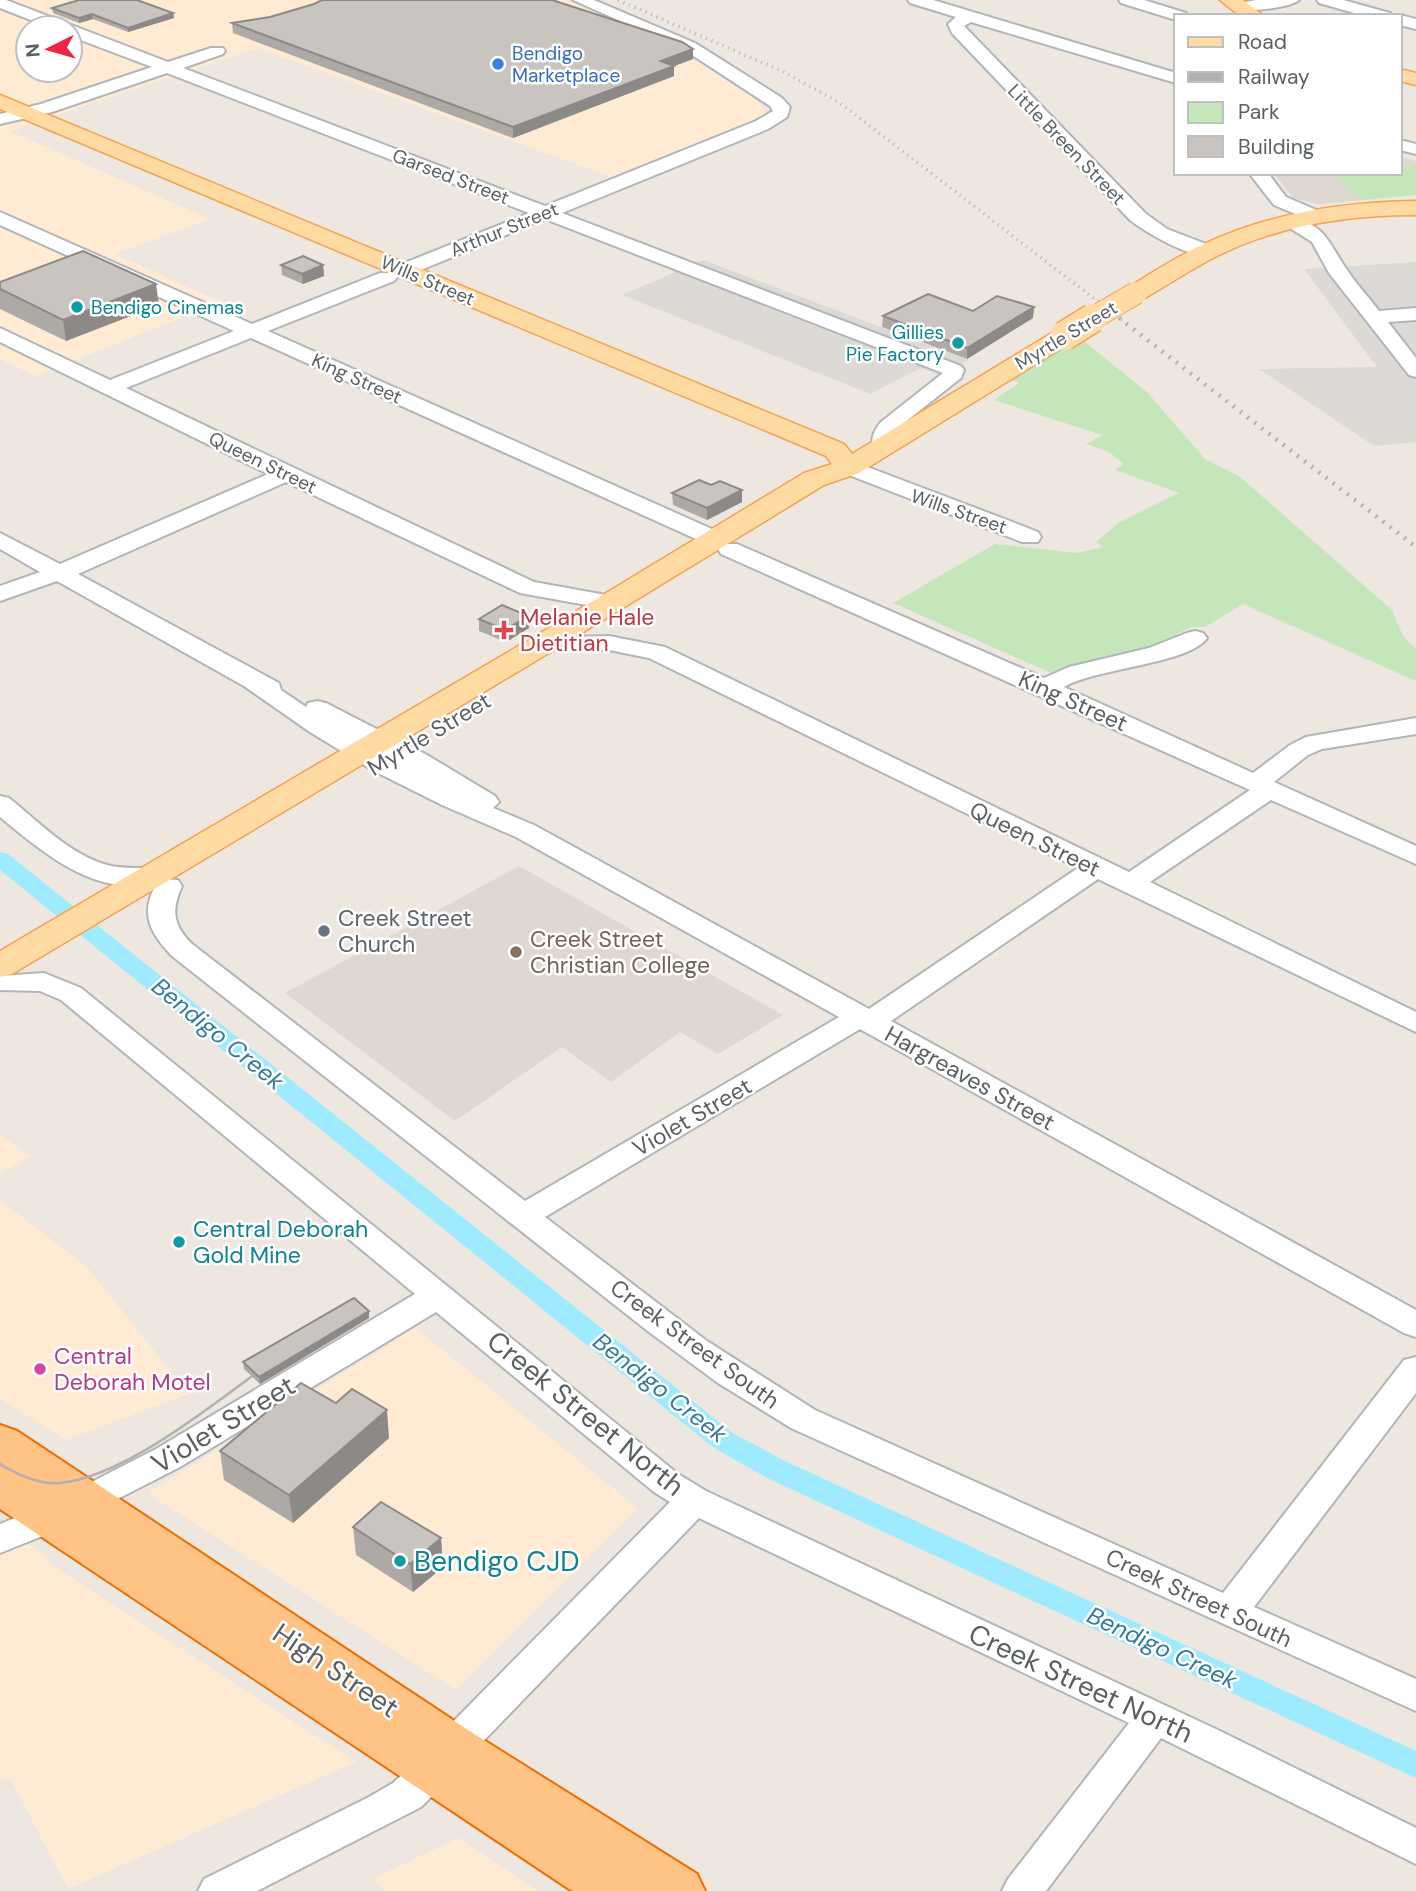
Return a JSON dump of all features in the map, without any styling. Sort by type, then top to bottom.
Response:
[{"type":"highway","name":"High Street","points":[[0,1443],[29,1503],[443,1759],[677,1891]]},
{"type":"highway","name":"High Street","points":[[443,1759],[617,1891]]},
{"type":"main road","name":"Wills Street","points":[[7,113],[395,274],[815,456],[849,467]]},
{"type":"main road","name":"Myrtle Street","points":[[3,979],[106,913],[379,752],[722,544],[835,482],[849,467],[1207,251],[1292,216],[1400,213],[1416,208]]},
{"type":"street","name":"Arthur Street","points":[[110,387],[395,274],[779,116],[782,107],[776,102],[695,50],[581,0]]},
{"type":"street","points":[[916,0],[1174,77]]},
{"type":"street","points":[[1127,0],[1174,14]]},
{"type":"street","points":[[1237,6],[1291,0]]},
{"type":"street","points":[[1325,0],[1377,14]]},
{"type":"street","name":"Garsed Street","points":[[0,3],[29,14]]},
{"type":"street","name":"Little Breen Street","points":[[969,16],[956,24],[958,30],[1142,222],[1168,237],[1207,251]]},
{"type":"street","name":"Garsed Street","points":[[84,35],[949,367],[954,372],[951,378],[888,426],[884,431],[883,446]]},
{"type":"street","points":[[7,113],[217,51]]},
{"type":"street","points":[[1158,72],[1174,66]]},
{"type":"street","points":[[1260,175],[1292,216],[1288,232],[1336,269],[1416,371]]},
{"type":"street","name":"King Street","points":[[0,218],[1416,856]]},
{"type":"street","points":[[1374,317],[1416,314]]},
{"type":"street","name":"Queen Street","points":[[0,334],[595,622],[609,643],[656,652]]},
{"type":"street","name":"Wills Street","points":[[849,467],[905,492],[972,513],[1030,537]]},
{"type":"street","points":[[0,594],[91,561],[286,474]]},
{"type":"street","name":"Hargreaves Street","points":[[0,540],[379,752],[441,797],[524,831],[1416,1325]]},
{"type":"street","name":"Queen Street","points":[[528,589],[534,596],[595,622],[629,630],[656,652],[1416,1023]]},
{"type":"street","points":[[1045,688],[1060,679],[1162,654],[1195,639]]},
{"type":"street","points":[[1129,884],[1262,787],[1299,750],[1314,742],[1416,726]]},
{"type":"street","points":[[0,804],[85,869],[108,876],[160,881]]},
{"type":"street","name":"Violet Street","points":[[523,1216],[865,1019],[1096,868]]},
{"type":"street","name":"Creek Street South","points":[[160,881],[162,901],[159,919],[164,931],[175,944],[720,1368],[812,1423],[1416,1696]]},
{"type":"street","name":"Creek Street North","points":[[3,979],[44,982],[71,994],[666,1483],[694,1500],[1206,1742],[1416,1847]]},
{"type":"street","name":"Violet Street","points":[[29,1503],[168,1458],[439,1295]]},
{"type":"street","points":[[1229,1612],[1416,1369]]},
{"type":"street","points":[[218,1891],[407,1795],[694,1500]]},
{"type":"street","points":[[1022,1891],[1154,1719]]},
{"type":"shaded area","points":[[0,0],[563,0],[619,18],[680,45],[730,76],[723,78],[758,101],[768,115],[612,177],[257,48],[10,131],[210,219],[115,254],[221,302],[35,376],[0,359]]},
{"type":"shaded area","points":[[1402,158],[1416,161],[1416,195],[1319,204],[1293,198],[1276,175],[1402,175]]},
{"type":"shaded area","points":[[703,260],[968,360],[942,376],[920,368],[870,394],[622,295]]},
{"type":"shaded area","points":[[1416,262],[1416,442],[1374,446],[1259,369],[1377,367],[1304,269]]},
{"type":"shaded area","name":"Creek Street Christian College","points":[[519,866],[783,1015],[718,1054],[680,1032],[611,1082],[562,1047],[455,1121],[285,993]]},
{"type":"shaded area","points":[[0,1135],[31,1157],[0,1173]]},
{"type":"shaded area","points":[[0,1200],[87,1267],[189,1394],[65,1440],[0,1398]]},
{"type":"shaded area","points":[[416,1328],[638,1509],[456,1690],[149,1492]]},
{"type":"shaded area","points":[[0,1526],[44,1554],[50,1564],[356,1762],[68,1889],[10,1778],[1,1781],[0,1777]]},
{"type":"shaded area","points":[[459,1838],[538,1891],[384,1891],[374,1878]]},
{"type":"green space","points":[[1416,166],[1416,195],[1362,200],[1335,175],[1402,175],[1402,167]]},
{"type":"green space","points":[[1079,337],[1147,392],[1205,459],[1239,476],[1392,610],[1403,636],[1416,649],[1416,681],[1243,604],[1205,627],[1192,627],[1179,633],[1156,649],[1053,674],[893,603],[995,544],[1076,553],[1103,547],[1096,542],[1118,523],[1179,493],[1115,470],[1124,464],[1109,452],[1086,444],[1102,435],[994,400],[1019,383],[1010,379]]},
{"type":"building","points":[[79,0],[137,0],[173,13],[128,28],[92,14],[84,16],[84,14],[68,14],[52,8]]},
{"type":"building","name":"Bendigo Marketplace","points":[[322,0],[552,0],[682,42],[693,49],[661,61],[674,66],[513,127],[232,23],[270,17]]},
{"type":"building","points":[[83,251],[156,284],[63,320],[0,289],[0,282]]},
{"type":"building","points":[[303,256],[323,265],[302,274],[281,265]]},
{"type":"building","name":"Gillies Pie Factory","points":[[928,294],[973,311],[997,296],[1034,307],[967,348],[883,316]]},
{"type":"building","points":[[699,480],[711,485],[720,481],[742,490],[707,508],[672,493]]},
{"type":"building","points":[[502,605],[528,616],[505,630],[479,619]]},
{"type":"building","points":[[354,1298],[369,1311],[259,1377],[243,1362]]},
{"type":"building","points":[[301,1383],[336,1403],[352,1389],[387,1410],[289,1495],[220,1451]]},
{"type":"building","points":[[381,1502],[441,1538],[410,1564],[353,1527]]},
{"type":"waterway","name":"Bendigo Creek","points":[[0,859],[724,1441],[777,1470],[1416,1765]]},
{"type":"tram line","points":[[0,1464],[37,1481],[60,1483],[84,1478],[109,1469],[160,1441],[251,1377]]},
{"type":"railway","points":[[618,0],[784,72],[840,103],[1122,320]]},
{"type":"railway","points":[[1119,318],[1416,547]]},
{"type":"place","name":"Bendigo Marketplace","points":[[498,64]]},
{"type":"place","name":"Bendigo Cinemas","points":[[77,307]]},
{"type":"place","name":"Gillies Pie Factory","points":[[958,343]]},
{"type":"place","name":"Melanie Hale Dietitian","points":[[504,630]]},
{"type":"place","name":"Creek Street Church","points":[[324,931]]},
{"type":"place","name":"Creek Street Christian College","points":[[516,952]]},
{"type":"place","name":"Central Deborah Gold Mine","points":[[179,1242]]},
{"type":"place","name":"Central Deborah Motel","points":[[40,1369]]},
{"type":"place","name":"Bendigo CJD","points":[[400,1561]]}]
